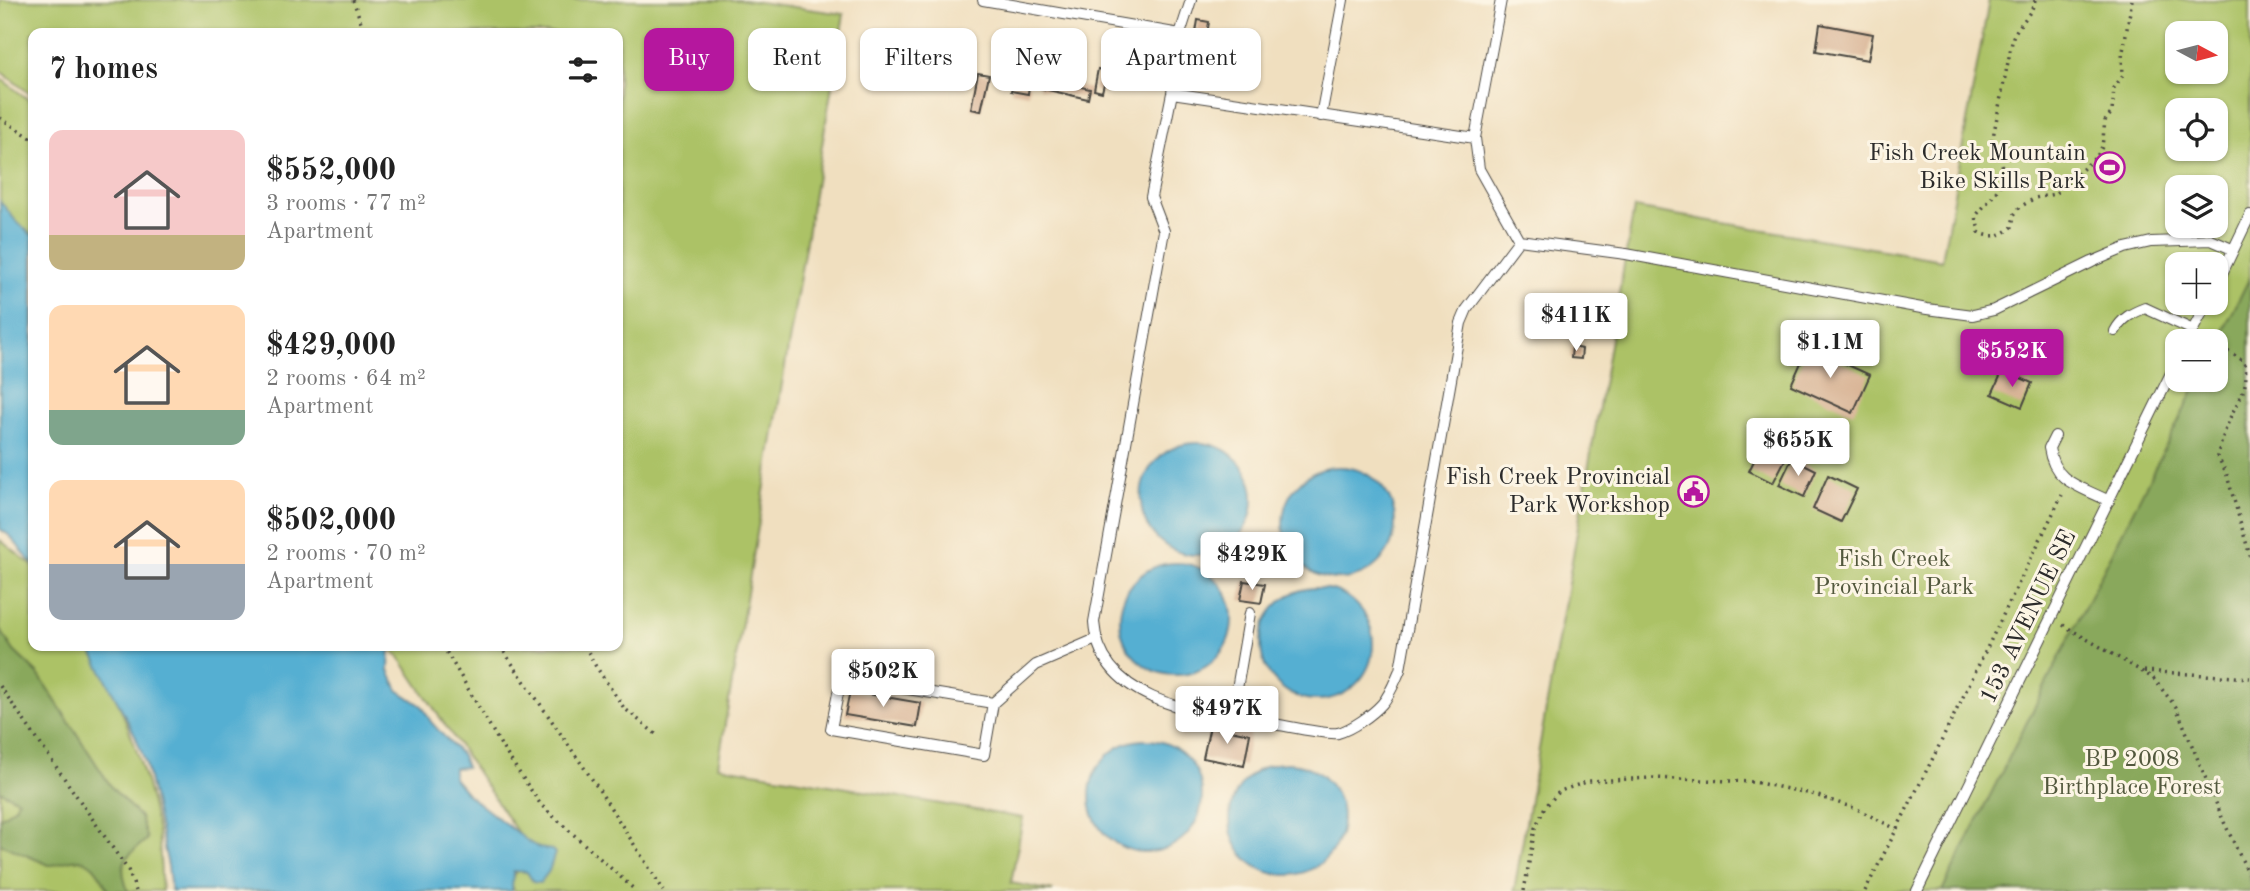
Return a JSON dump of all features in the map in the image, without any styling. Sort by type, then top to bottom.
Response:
[{"type":"lane","points":[[983,0],[1145,28]]},
{"type":"lane","points":[[1182,28],[1191,0]]},
{"type":"lane","points":[[1321,116],[1343,0]]},
{"type":"lane","points":[[1501,0],[1475,138],[1479,169],[1519,240]]},
{"type":"lane","points":[[1475,138],[1172,93],[1152,197],[1164,230],[1094,622],[1096,639],[1112,667],[1141,693],[1163,704],[1231,718],[1336,733],[1363,719],[1384,703],[1400,670],[1461,323],[1467,309],[1519,240]]},
{"type":"lane","points":[[2228,262],[2250,215]]},
{"type":"lane","points":[[1519,240],[1626,254],[1927,309],[1973,314],[1994,310],[2125,248],[2151,242],[2211,240],[2232,249]]},
{"type":"lane","points":[[2115,331],[2126,318],[2145,308],[2191,329]]},
{"type":"lane","name":"153 AVENUE SE","points":[[1917,891],[2165,386]]},
{"type":"lane","points":[[2055,436],[2049,448],[2050,458],[2060,476],[2109,501]]},
{"type":"lane","points":[[1231,718],[1250,613]]},
{"type":"lane","points":[[993,703],[841,678],[831,729],[984,755],[993,703],[1036,665],[1096,639]]},
{"type":"path","points":[[353,0],[363,28]]},
{"type":"path","points":[[2035,0],[2033,8],[2017,27],[2013,37],[1992,142],[1994,154],[2002,163],[2003,178],[1993,196],[1976,216],[1979,232],[1992,237],[2012,227],[2014,215],[2027,202],[2055,194],[2097,156],[2102,147],[2105,121],[2112,112],[2114,88],[2123,75],[2122,57],[2132,0]]},
{"type":"path","points":[[0,118],[28,136]]},
{"type":"path","points":[[2228,351],[2244,361],[2249,375],[2245,393],[2231,415],[2217,456],[2226,472],[2250,556]]},
{"type":"path","points":[[1865,891],[1936,752],[2068,480]]},
{"type":"path","points":[[2052,619],[2153,678],[2176,707],[2250,877]]},
{"type":"path","points":[[446,651],[503,750],[533,795],[636,891]]},
{"type":"path","points":[[503,651],[594,782],[664,891]]},
{"type":"path","points":[[588,651],[624,708],[657,735]]},
{"type":"path","points":[[2142,671],[2250,678]]},
{"type":"path","points":[[0,686],[128,870],[136,891]]},
{"type":"path","points":[[1524,891],[1535,828],[1545,807],[1560,791],[1589,781],[1652,778],[1754,782],[1812,794],[1857,809],[1896,829]]},
{"type":"green space","points":[[0,0],[744,0],[844,14],[842,28],[748,28],[748,91],[831,91],[718,766],[1023,818],[1011,883],[1053,891],[515,891],[509,882],[530,851],[393,651],[623,651],[623,28],[28,28],[28,92],[0,71]]},
{"type":"green space","name":"Fish Creek Provincial Park","points":[[1989,0],[2250,0],[2250,869],[2246,891],[1514,891],[1634,208],[1942,260]]},
{"type":"green space","points":[[0,78],[28,99],[28,247],[0,223]]},
{"type":"green space","name":"BP 2008 Birthplace Forest","points":[[2250,277],[2250,891],[1942,891],[2193,392],[2228,392],[2228,329],[2224,329]]},
{"type":"green space","points":[[0,540],[28,562],[28,651],[92,651],[112,689],[122,711],[152,803],[158,835],[162,891],[0,891]]},
{"type":"green space","points":[[0,629],[14,651],[38,674],[112,788],[140,817],[147,839],[128,856],[123,866],[128,891],[109,891],[99,873],[86,862],[72,860],[49,865],[0,844],[0,818],[15,807],[18,800],[0,791]]},
{"type":"water","points":[[0,201],[28,232],[28,559],[10,536],[0,529]]},
{"type":"water","points":[[1197,443],[1219,447],[1237,459],[1249,477],[1253,499],[1249,521],[1237,539],[1219,551],[1197,555],[1175,551],[1157,539],[1145,521],[1141,499],[1145,477],[1157,459],[1175,447]]},
{"type":"water","points":[[1339,467],[1361,471],[1379,483],[1391,501],[1395,523],[1391,545],[1379,563],[1361,575],[1339,579],[1317,575],[1299,563],[1287,545],[1283,523],[1287,501],[1299,483],[1317,471]]},
{"type":"water","points":[[1176,563],[1198,567],[1216,579],[1228,597],[1232,619],[1228,641],[1216,659],[1198,671],[1176,675],[1154,671],[1136,659],[1124,641],[1120,619],[1124,597],[1136,579],[1154,567]]},
{"type":"water","points":[[1317,588],[1339,592],[1357,604],[1369,622],[1373,644],[1369,666],[1357,684],[1339,696],[1317,700],[1295,696],[1277,684],[1265,666],[1261,644],[1265,622],[1277,604],[1295,592]]},
{"type":"water","points":[[92,651],[390,651],[389,670],[398,690],[422,706],[431,722],[462,756],[466,767],[454,768],[453,777],[468,795],[529,842],[555,853],[549,871],[540,883],[533,882],[527,872],[513,871],[512,891],[171,891],[146,764],[135,735]]},
{"type":"water","points":[[1146,740],[1168,744],[1186,756],[1198,774],[1202,796],[1198,818],[1186,836],[1168,848],[1146,852],[1124,848],[1106,836],[1094,818],[1090,796],[1094,774],[1106,756],[1124,744]]},
{"type":"water","points":[[1286,763],[1308,767],[1326,779],[1338,797],[1342,819],[1338,841],[1326,859],[1308,871],[1286,875],[1264,871],[1246,859],[1234,841],[1230,819],[1234,797],[1246,779],[1264,767]]},
{"type":"building","points":[[1198,20],[1209,22],[1208,28],[1197,28]]},
{"type":"building","points":[[1820,24],[1873,34],[1868,60],[1816,51]]},
{"type":"building","points":[[1098,69],[1101,70],[1102,92],[1094,90]]},
{"type":"building","points":[[978,73],[989,75],[981,111],[971,109],[974,91],[977,91]]},
{"type":"building","points":[[1087,88],[1090,89],[1088,99],[1052,91],[1087,91]]},
{"type":"building","points":[[1572,347],[1582,349],[1581,359],[1571,358]]},
{"type":"building","points":[[1808,347],[1870,375],[1853,413],[1791,385]]},
{"type":"building","points":[[2003,370],[2032,383],[2022,407],[1992,394]]},
{"type":"building","points":[[1762,444],[1787,456],[1773,483],[1749,471]]},
{"type":"building","points":[[1792,458],[1816,470],[1804,497],[1779,485]]},
{"type":"building","points":[[1828,475],[1857,489],[1841,522],[1813,509]]},
{"type":"building","points":[[1244,581],[1265,584],[1261,603],[1240,600]]},
{"type":"building","points":[[850,691],[921,703],[917,727],[845,715]]},
{"type":"building","points":[[1210,726],[1250,734],[1244,766],[1203,758]]},
{"type":"place","name":"Fish Creek Mountain Bike Skills Park","points":[[2109,168]]},
{"type":"place","name":"Fish Creek Provincial Park Workshop","points":[[1693,492]]}]
